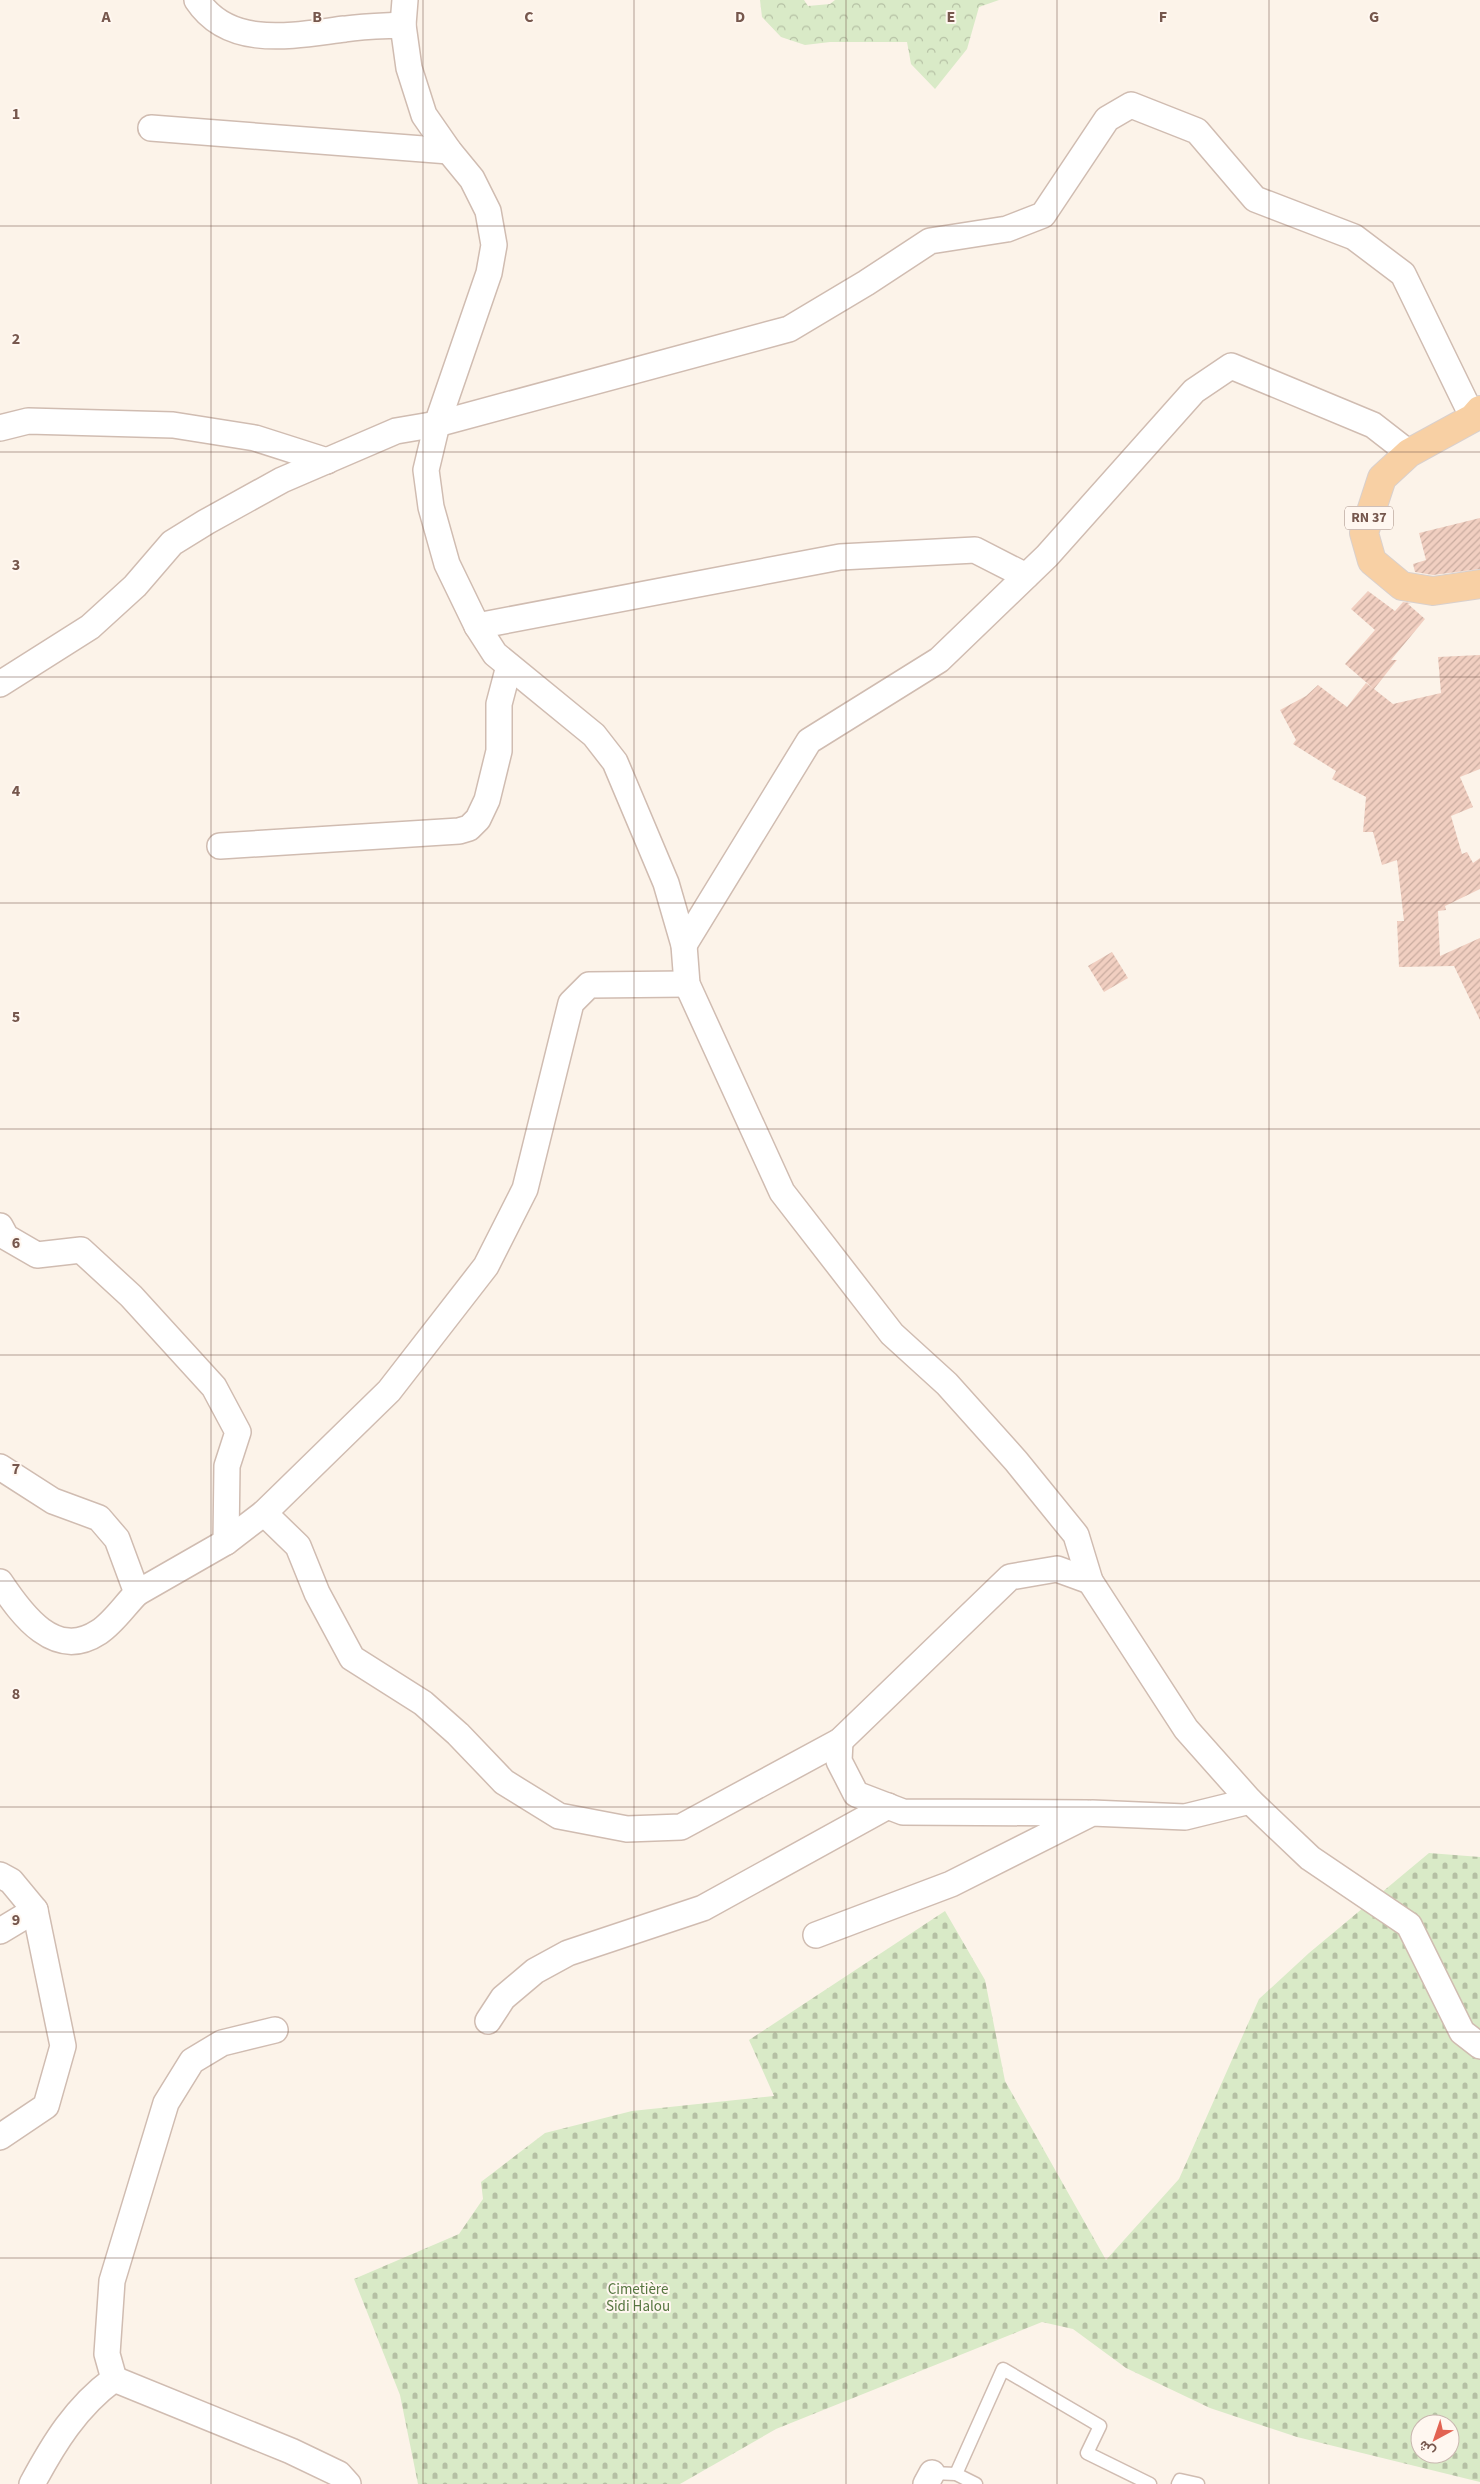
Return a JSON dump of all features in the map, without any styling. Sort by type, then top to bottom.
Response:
[{"type":"main road","name":"RN 37","points":[[1477,414],[1409,453],[1382,478],[1364,533],[1372,562],[1402,586],[1433,591],[1480,584]]},
{"type":"street","points":[[197,0],[204,12],[220,24],[245,33],[276,38],[367,26],[403,25]]},
{"type":"street","points":[[405,0],[403,25],[408,68],[424,115],[449,151],[472,179],[488,210],[494,245],[490,273],[437,424],[426,470],[431,507],[447,564],[477,626],[495,654],[594,735],[616,762],[666,883],[684,945],[688,984],[782,1192],[892,1334],[947,1384],[1016,1461],[1076,1535],[1090,1580],[1186,1729],[1250,1801],[1310,1858],[1409,1925],[1462,2032],[1480,2046]]},
{"type":"street","points":[[0,684],[90,627],[135,586],[172,543],[282,480],[396,431],[437,424],[788,329],[866,283],[930,241],[1008,229],[1043,215],[1107,119],[1131,105],[1198,131],[1255,198],[1354,237],[1403,274],[1477,414]]},
{"type":"street","points":[[152,128],[449,151]]},
{"type":"street","points":[[684,945],[809,741],[939,660],[1047,556],[1194,392],[1231,366],[1373,425],[1409,453]]},
{"type":"street","points":[[0,428],[28,422],[173,424],[255,438],[327,461]]},
{"type":"street","points":[[477,626],[840,557],[974,550],[1026,576]]},
{"type":"street","points":[[220,846],[459,831],[469,828],[478,819],[487,800],[499,751],[499,704],[510,666]]},
{"type":"street","points":[[0,1582],[18,1609],[38,1630],[65,1642],[80,1642],[100,1632],[137,1593],[226,1542],[264,1513],[389,1391],[486,1266],[525,1189],[571,1003],[589,984],[688,984]]},
{"type":"street","points":[[0,1226],[6,1237],[37,1255],[81,1250],[131,1296],[214,1387],[238,1432],[227,1466],[226,1542]]},
{"type":"street","points":[[0,1467],[53,1501],[99,1518],[117,1539],[137,1593]]},
{"type":"street","points":[[264,1513],[298,1546],[317,1593],[352,1658],[423,1703],[458,1734],[504,1782],[559,1816],[627,1829],[681,1827],[840,1741],[1010,1577],[1057,1569],[1090,1580]]},
{"type":"street","points":[[840,1741],[839,1761],[856,1794],[903,1812],[1092,1813],[1186,1817],[1250,1801]]},
{"type":"street","points":[[488,2021],[503,1998],[535,1971],[568,1953],[703,1908],[888,1806]]},
{"type":"street","points":[[816,1934],[951,1884],[1092,1813]]},
{"type":"street","points":[[0,1875],[11,1881],[35,1910],[63,2046],[46,2106],[0,2137]]},
{"type":"street","points":[[0,1931],[35,1910]]},
{"type":"street","points":[[114,2379],[107,2354],[112,2281],[166,2103],[192,2061],[222,2043],[275,2030]]},
{"type":"street","points":[[32,2484],[56,2440],[92,2395],[114,2379]]},
{"type":"street","points":[[114,2379],[291,2451],[339,2474],[348,2484]]},
{"type":"lane","points":[[976,2484],[938,2477],[1003,2369],[1100,2426],[1087,2453],[1150,2484]]},
{"type":"lane","points":[[1178,2484],[1180,2480],[1198,2484]]},
{"type":"green space","points":[[760,0],[804,0],[808,6],[830,4],[835,0],[999,0],[979,7],[967,49],[935,89],[911,64],[907,42],[830,42],[805,45],[781,37],[762,17]]},
{"type":"green space","name":"Cimetière Sidi Halou","points":[[1429,1853],[1480,1857],[1480,2482],[1297,2437],[1210,2408],[1126,2368],[1073,2329],[1042,2322],[776,2429],[680,2484],[418,2484],[400,2395],[354,2279],[459,2234],[483,2199],[481,2182],[545,2133],[632,2111],[774,2096],[749,2040],[945,1911],[985,1980],[1005,2081],[1106,2260],[1179,2179],[1259,1999],[1309,1953]]},
{"type":"building","points":[[1480,518],[1480,569],[1433,575],[1415,572],[1413,564],[1426,560],[1419,533]]},
{"type":"building","points":[[1368,591],[1395,611],[1403,602],[1411,603],[1408,604],[1425,619],[1391,660],[1397,660],[1374,689],[1345,664],[1375,630],[1351,609]]},
{"type":"building","points":[[1480,655],[1480,769],[1460,777],[1473,807],[1451,816],[1462,854],[1467,852],[1473,863],[1480,858],[1480,889],[1445,906],[1446,910],[1438,911],[1440,956],[1480,938],[1480,1020],[1454,966],[1399,967],[1397,921],[1404,921],[1397,860],[1382,865],[1373,832],[1363,832],[1366,797],[1332,779],[1336,771],[1293,744],[1296,740],[1280,710],[1306,696],[1318,685],[1347,707],[1366,683],[1393,704],[1441,693],[1438,657]]},
{"type":"building","points":[[1112,952],[1128,978],[1104,992],[1088,966]]}]
